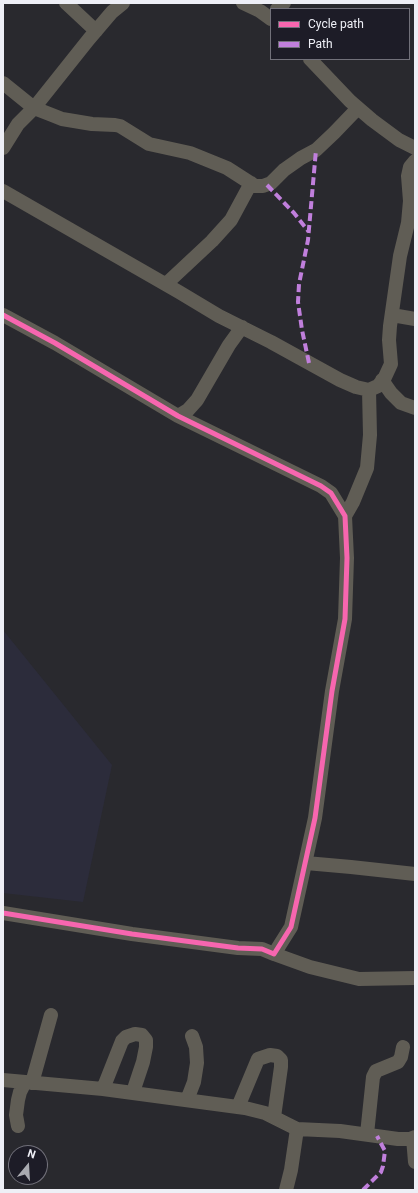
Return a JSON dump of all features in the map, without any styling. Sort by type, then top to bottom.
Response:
[{"type":"street","points":[[66,3],[96,31]]},
{"type":"street","points":[[3,148],[18,124],[34,108],[112,12],[123,3]]},
{"type":"street","points":[[243,3],[270,14]]},
{"type":"street","points":[[311,60],[358,108],[399,140],[415,148]]},
{"type":"street","points":[[3,83],[34,108],[62,119],[120,126],[149,144],[190,153],[227,168],[255,186],[262,186],[271,183],[284,170],[316,150],[358,108]]},
{"type":"street","points":[[3,191],[214,313],[340,380],[356,387],[368,390],[378,386],[390,364],[389,340],[392,315],[400,256],[408,223],[410,201],[408,176],[410,167],[415,161]]},
{"type":"street","points":[[166,284],[212,241],[231,220],[251,183]]},
{"type":"street","points":[[3,315],[202,429],[322,486],[331,493],[345,516],[347,558],[345,619],[332,690],[315,818],[291,926],[274,954]]},
{"type":"street","points":[[392,315],[415,319]]},
{"type":"street","points":[[178,416],[188,410],[197,400],[229,344],[242,327]]},
{"type":"street","points":[[382,380],[391,394],[400,403],[415,408]]},
{"type":"street","points":[[345,516],[353,502],[367,468],[370,435],[368,390]]},
{"type":"street","points":[[306,863],[415,874]]},
{"type":"street","points":[[3,913],[132,934],[238,948],[262,949],[310,967],[359,979],[415,978]]},
{"type":"street","points":[[18,1126],[16,1115],[20,1092],[29,1082],[51,1015]]},
{"type":"street","points":[[104,1089],[122,1041],[126,1037],[135,1034],[142,1035],[146,1040],[146,1047],[143,1062],[133,1092]]},
{"type":"street","points":[[188,1100],[194,1082],[197,1063],[196,1047],[192,1036]]},
{"type":"street","points":[[367,1134],[373,1077],[376,1072],[398,1062],[401,1057],[403,1047]]},
{"type":"street","points":[[238,1107],[258,1059],[270,1055],[277,1056],[281,1060],[282,1067],[274,1117]]},
{"type":"street","points":[[3,1080],[133,1092],[238,1107],[265,1113],[297,1129],[340,1131],[398,1139],[414,1138],[415,1162]]},
{"type":"street","points":[[286,1190],[291,1170],[297,1129]]},
{"type":"shaded area","points":[[3,630],[112,765],[83,902],[3,893]]},
{"type":"marked path","points":[[309,363],[298,302],[299,284],[308,240],[316,150]]},
{"type":"marked path","points":[[267,185],[294,213],[309,232]]},
{"type":"marked path","points":[[363,1190],[381,1172],[383,1166],[385,1151],[377,1136]]},
{"type":"cycle path","points":[[3,315],[55,343],[178,416],[321,486],[331,493],[345,516],[347,558],[345,619],[332,691],[315,818],[291,927],[274,954],[262,949],[238,948],[132,934],[3,913]]}]
